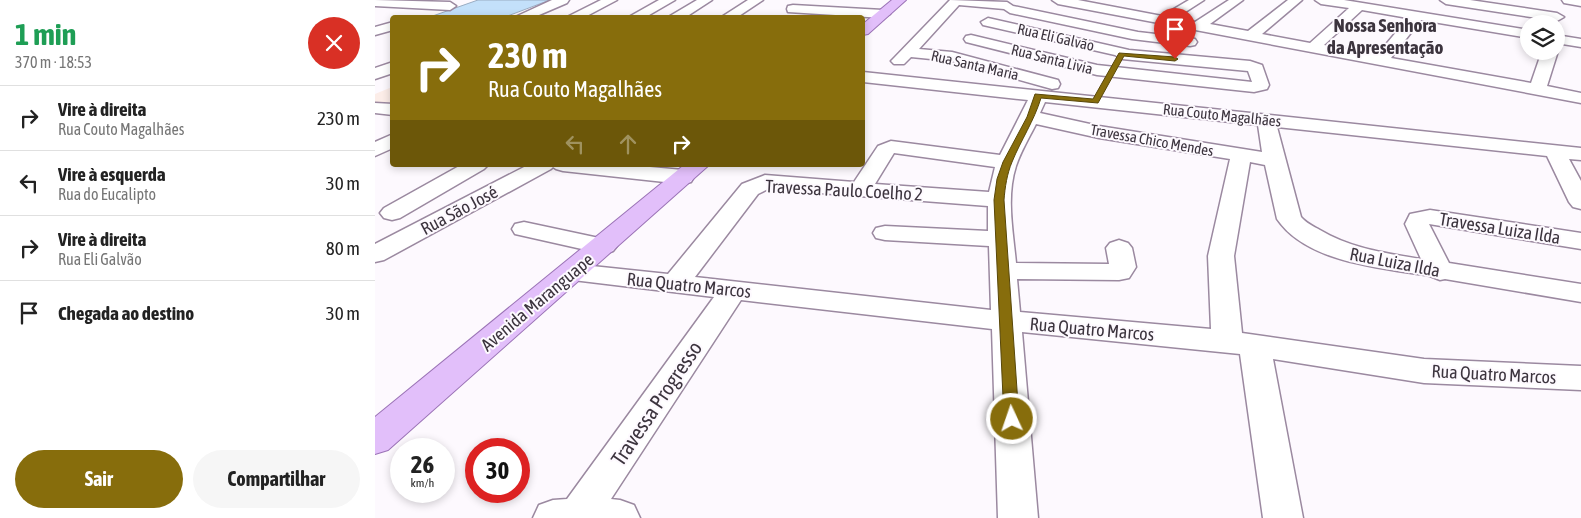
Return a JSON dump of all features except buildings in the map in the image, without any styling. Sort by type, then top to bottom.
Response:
[{"type":"main road","points":[[865,28],[899,0]]},
{"type":"main road","name":"Avenida Maranguape","points":[[375,439],[691,171]]},
{"type":"street","points":[[526,15],[563,0]]},
{"type":"street","points":[[578,15],[611,0]]},
{"type":"street","points":[[639,15],[669,0]]},
{"type":"street","points":[[679,15],[707,0]]},
{"type":"street","points":[[731,15],[757,0]]},
{"type":"street","points":[[785,15],[806,0]]},
{"type":"street","points":[[887,0],[899,0]]},
{"type":"street","points":[[1058,0],[1581,98]]},
{"type":"street","points":[[1198,26],[1237,0]]},
{"type":"street","points":[[1251,36],[1296,0]]},
{"type":"street","points":[[1321,0],[1520,33]]},
{"type":"street","points":[[1446,0],[1525,15]]},
{"type":"street","points":[[1558,15],[1560,0]]},
{"type":"street","points":[[1568,0],[1581,2]]},
{"type":"street","points":[[871,78],[909,52],[956,1],[1009,4],[1133,35],[1190,42]]},
{"type":"street","points":[[375,2],[455,5],[425,15]]},
{"type":"street","points":[[1170,3],[1193,3]]},
{"type":"street","points":[[1164,20],[1193,3]]},
{"type":"street","points":[[917,83],[949,57],[963,35],[990,20],[1009,4]]},
{"type":"street","points":[[1313,48],[1359,6]]},
{"type":"street","points":[[793,9],[883,14]]},
{"type":"street","name":"Rua Eli Galvão","points":[[941,16],[990,20],[1122,53],[1250,66],[1256,68],[1261,85],[1254,87]]},
{"type":"street","points":[[1096,99],[1143,16]]},
{"type":"street","points":[[1380,61],[1417,16]]},
{"type":"street","name":"Rua Santa Livia","points":[[929,31],[963,35],[1111,73],[1254,87]]},
{"type":"street","points":[[1565,40],[1581,42]]},
{"type":"street","name":"Rua Santa Maria","points":[[909,52],[949,57],[1096,99]]},
{"type":"street","points":[[1537,90],[1547,60]]},
{"type":"street","name":"Rua Couto Magalhães","points":[[871,78],[917,83],[1035,106],[1096,99],[1581,154]]},
{"type":"street","points":[[1018,518],[999,200],[1007,162],[1035,106]]},
{"type":"street","name":"Travessa Chico Mendes","points":[[1035,106],[1099,132],[1274,160]]},
{"type":"street","points":[[375,108],[390,110]]},
{"type":"street","name":"Rua Luiza Ilda","points":[[1266,119],[1289,219],[1296,227],[1345,253],[1440,272],[1515,281],[1581,293]]},
{"type":"street","points":[[860,190],[885,150],[891,147],[1007,162]]},
{"type":"street","points":[[1554,151],[1581,202]]},
{"type":"street","points":[[1241,156],[1221,256],[1283,518]]},
{"type":"street","points":[[392,214],[474,167]]},
{"type":"street","name":"Rua São José","points":[[375,254],[540,167]]},
{"type":"street","points":[[606,167],[691,171]]},
{"type":"street","name":"Travessa Paulo Coelho 2","points":[[675,284],[750,189],[765,182],[999,200]]},
{"type":"street","name":"Travessa Luiza Ilda","points":[[1440,272],[1417,224],[1419,219],[1431,217],[1581,241]]},
{"type":"street","points":[[524,229],[604,246]]},
{"type":"street","points":[[885,233],[1001,239]]},
{"type":"street","points":[[1003,271],[1119,272],[1123,267],[1119,248]]},
{"type":"street","name":"Rua Quatro Marcos","points":[[573,272],[1241,344],[1424,371],[1581,378]]},
{"type":"street","name":"Travessa Progresso","points":[[566,517],[733,290]]},
{"type":"street","points":[[566,517],[620,518]]},
{"type":"shaded area","points":[[390,88],[390,106],[375,104],[375,94]]},
{"type":"water","points":[[478,0],[550,0],[510,15],[436,15]]},
{"type":"district","name":"Nossa Senhora da Apresentação","points":[[1385,36]]},
{"type":"route","points":[[1012,419],[999,200],[1007,162],[1031,117],[1038,96],[1095,102],[1122,54],[1175,59]]}]
